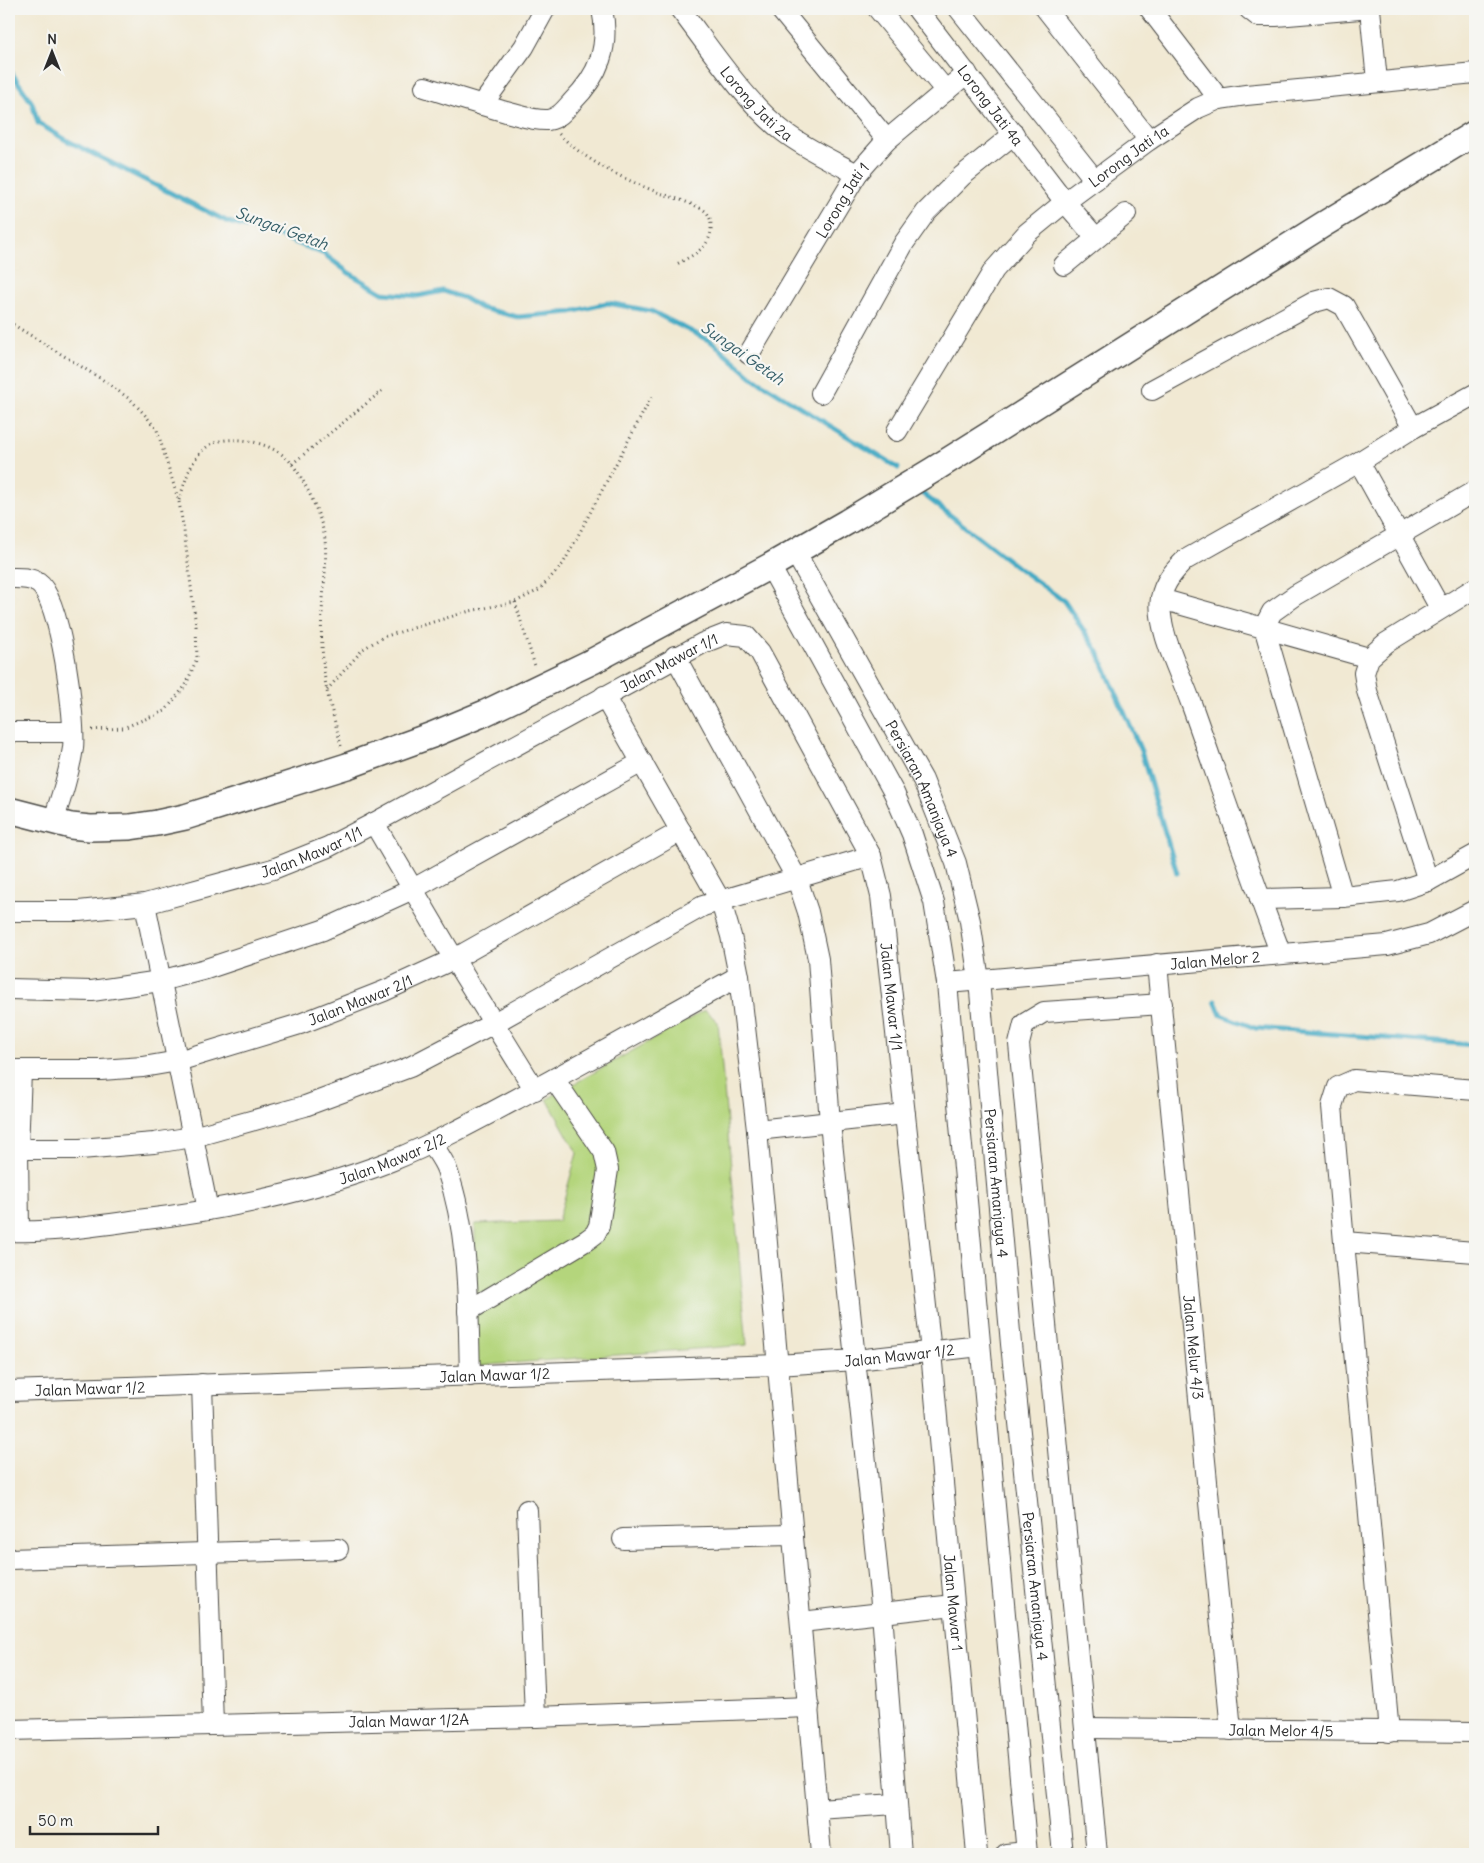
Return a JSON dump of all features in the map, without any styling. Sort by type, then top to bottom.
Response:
[{"type":"main road","points":[[9,810],[53,822],[90,828],[130,827],[157,823],[185,817],[347,766],[432,735],[485,713],[593,661],[770,566],[896,493],[1324,224],[1475,133]]},
{"type":"street","points":[[482,105],[524,47],[545,9]]},
{"type":"street","points":[[425,88],[527,118],[547,120],[559,116],[586,88],[599,66],[604,42],[602,9]]},
{"type":"street","name":"Lorong Jati 2a","points":[[680,9],[762,112],[784,132],[817,153],[857,174]]},
{"type":"street","points":[[780,9],[887,140]]},
{"type":"street","points":[[878,9],[946,91]]},
{"type":"street","points":[[959,9],[1095,180]]},
{"type":"street","points":[[1046,9],[1149,140]]},
{"type":"street","points":[[1150,9],[1219,99]]},
{"type":"street","points":[[1249,9],[1258,16],[1360,9]]},
{"type":"street","points":[[1370,9],[1377,81]]},
{"type":"street","name":"Lorong Jati 4a","points":[[923,11],[967,73],[1065,202],[1096,238]]},
{"type":"street","name":"Lorong Jati 1a","points":[[897,431],[994,270],[1027,232],[1149,140],[1198,108],[1219,99],[1475,72]]},
{"type":"street","name":"Lorong Jati 1","points":[[749,354],[857,174],[887,140],[967,73]]},
{"type":"street","points":[[821,393],[904,243],[926,212],[962,176],[1014,134]]},
{"type":"street","points":[[1064,265],[1126,214]]},
{"type":"street","points":[[1152,390],[1314,302],[1329,298],[1344,306],[1413,428]]},
{"type":"street","points":[[1281,954],[1162,624],[1161,599],[1168,578],[1185,560],[1475,394]]},
{"type":"street","points":[[1359,462],[1440,608]]},
{"type":"street","points":[[1343,897],[1264,627],[1272,612],[1296,595],[1475,491]]},
{"type":"street","name":"Persiaran Amanjaya 4","points":[[795,552],[924,780],[956,863],[970,921],[978,980],[1011,1344],[1063,1854]]},
{"type":"street","name":"Persiaran Amanjaya 4","points":[[770,566],[898,802],[912,834],[934,902],[947,983],[1027,1853]]},
{"type":"street","points":[[9,578],[29,579],[40,583],[47,594],[57,622],[71,688],[73,747],[69,771],[53,822]]},
{"type":"street","points":[[1428,881],[1367,691],[1364,673],[1369,658],[1386,643],[1475,588]]},
{"type":"street","points":[[1161,599],[1369,658]]},
{"type":"street","name":"Jalan Mawar 1/1","points":[[9,911],[79,911],[145,904],[273,869],[328,847],[374,823],[675,656],[726,634],[746,636],[760,652],[871,856],[882,896],[930,1352]]},
{"type":"street","points":[[675,656],[797,879],[808,912],[818,958],[830,1123],[882,1613],[901,1854]]},
{"type":"street","points":[[604,696],[720,902],[731,936],[739,976],[756,1130],[821,1854]]},
{"type":"street","points":[[9,732],[73,732]]},
{"type":"street","points":[[9,989],[92,990],[160,981],[206,969],[323,930],[412,888],[642,762]]},
{"type":"street","points":[[374,823],[535,1090]]},
{"type":"street","name":"Jalan Mawar 2/1","points":[[15,1070],[143,1067],[178,1061],[300,1024],[384,991],[454,958],[681,831]]},
{"type":"street","points":[[1260,899],[1343,897],[1398,891],[1428,881],[1475,855]]},
{"type":"street","points":[[13,1150],[80,1149],[154,1143],[193,1137],[305,1106],[410,1066],[494,1023],[704,906],[871,856]]},
{"type":"street","points":[[145,904],[208,1210]]},
{"type":"street","name":"Jalan Melor 2","points":[[947,983],[1387,945],[1436,931],[1475,910]]},
{"type":"street","name":"Jalan Melur 4/3","points":[[1157,964],[1231,1730]]},
{"type":"street","name":"Jalan Mawar 2/2","points":[[14,1231],[116,1223],[242,1204],[330,1181],[389,1162],[432,1144],[535,1090],[739,976]]},
{"type":"street","points":[[1097,1854],[1019,1044],[1024,1024],[1044,1012],[1162,1004]]},
{"type":"street","points":[[14,1231],[13,1150],[15,1070]]},
{"type":"street","points":[[468,1311],[587,1240],[595,1234],[599,1226],[608,1162],[604,1152],[554,1079]]},
{"type":"street","points":[[1389,1732],[1332,1106],[1338,1087],[1354,1080],[1475,1090]]},
{"type":"street","points":[[756,1130],[905,1114]]},
{"type":"street","points":[[432,1144],[447,1168],[462,1226],[470,1376]]},
{"type":"street","points":[[1344,1242],[1475,1252]]},
{"type":"street","name":"Jalan Mawar 1/2","points":[[9,1391],[777,1365],[856,1360],[980,1346]]},
{"type":"street","name":"Jalan Mawar 1","points":[[930,1352],[977,1854]]},
{"type":"street","points":[[202,1384],[213,1725]]},
{"type":"street","points":[[528,1510],[535,1717]]},
{"type":"street","points":[[623,1539],[793,1535]]},
{"type":"street","points":[[9,1559],[338,1549]]},
{"type":"street","points":[[801,1622],[954,1606]]},
{"type":"street","name":"Jalan Mawar 1/2A","points":[[9,1730],[809,1708]]},
{"type":"street","name":"Jalan Melor 4/5","points":[[1086,1728],[1475,1732]]},
{"type":"street","points":[[817,1809],[896,1804]]},
{"type":"street","points":[[1006,1854],[1027,1853]]},
{"type":"path","points":[[547,120],[574,148],[592,160],[653,190],[707,212],[711,220],[709,239],[703,248],[675,265]]},
{"type":"path","points":[[9,322],[103,380],[131,400],[146,416],[157,430],[179,502],[184,532],[196,626],[197,658],[186,685],[165,711],[123,728],[73,732]]},
{"type":"path","points":[[292,464],[383,390]]},
{"type":"path","points":[[326,690],[363,649],[383,637],[470,611],[515,602],[539,590],[563,564],[653,394]]},
{"type":"path","points":[[179,502],[191,464],[203,450],[218,441],[234,439],[257,443],[276,451],[292,464],[317,512],[324,539],[325,562],[321,606],[321,644],[326,690],[347,766]]},
{"type":"path","points":[[515,602],[540,686]]},
{"type":"green space","points":[[705,1010],[718,1022],[747,1345],[475,1366],[475,1224],[558,1221],[577,1153],[547,1099]]},
{"type":"waterway","name":"Sungai Getah","points":[[9,69],[32,103],[38,123],[66,140],[228,222],[279,236],[324,254],[349,273],[383,293],[418,296],[443,291],[464,298],[481,308],[518,317],[571,312],[608,303],[651,311],[712,342],[752,377],[898,468]]},
{"type":"waterway","points":[[919,491],[1064,601],[1098,652],[1141,751],[1177,873]]},
{"type":"waterway","points":[[1215,1001],[1221,1015],[1255,1028],[1475,1045]]}]
